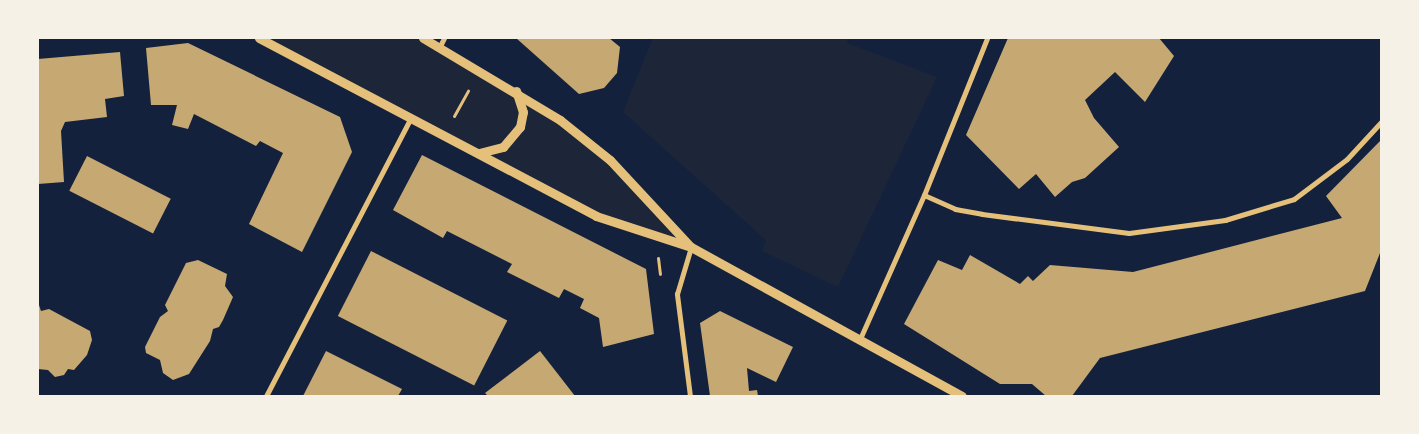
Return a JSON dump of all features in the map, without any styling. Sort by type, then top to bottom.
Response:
[{"type":"street","points":[[260,38],[411,116],[596,216],[691,247],[858,341],[962,396]]},
{"type":"street","points":[[423,38],[516,91],[560,120],[610,160],[691,247]]},
{"type":"street","points":[[440,46],[444,38]]},
{"type":"street","points":[[858,341],[924,195],[987,38]]},
{"type":"street","points":[[479,153],[503,147],[520,127],[523,112],[516,91]]},
{"type":"street","points":[[266,396],[411,116]]},
{"type":"street","points":[[924,195],[955,209],[1129,234],[1225,220],[1294,199],[1347,159],[1382,121]]},
{"type":"street","points":[[690,396],[677,294],[691,247]]},
{"type":"path","points":[[449,122],[471,86]]},
{"type":"shaded area","points":[[259,38],[423,38],[516,91],[610,160],[691,247],[596,216]]},
{"type":"shaded area","points":[[653,38],[848,38],[847,43],[937,77],[838,287],[762,251],[766,240],[623,112]]},
{"type":"building","points":[[516,38],[609,38],[620,47],[617,73],[604,88],[579,94]]},
{"type":"building","points":[[1008,38],[1159,38],[1174,56],[1145,102],[1115,72],[1085,100],[1094,118],[1119,147],[1085,178],[1072,182],[1055,197],[1036,174],[1019,189],[966,135]]},
{"type":"building","points":[[188,43],[340,117],[352,152],[302,252],[249,224],[283,153],[260,141],[256,146],[194,114],[188,129],[172,125],[177,105],[151,105],[146,48]]},
{"type":"building","points":[[120,52],[124,96],[105,99],[107,117],[65,122],[61,131],[64,182],[38,184],[38,59]]},
{"type":"building","points":[[1382,139],[1382,248],[1365,291],[1100,358],[1072,396],[1046,396],[1032,384],[1000,384],[904,324],[938,260],[962,270],[970,255],[1020,284],[1028,276],[1033,281],[1050,265],[1133,272],[1342,218],[1326,196]]},
{"type":"building","points":[[422,155],[646,269],[654,334],[603,347],[599,318],[580,308],[584,299],[564,289],[559,298],[507,272],[512,264],[447,231],[443,238],[393,210]]},
{"type":"building","points":[[87,156],[171,199],[153,233],[69,191]]},
{"type":"building","points":[[371,251],[507,320],[474,386],[338,316]]},
{"type":"building","points":[[198,260],[227,274],[225,286],[233,297],[219,327],[213,329],[210,341],[189,374],[173,380],[163,373],[160,360],[146,353],[145,347],[160,317],[168,311],[165,305],[186,263]]},
{"type":"building","points":[[38,302],[41,311],[49,309],[90,331],[92,340],[87,355],[74,370],[68,369],[64,375],[55,377],[48,370],[38,369]]},
{"type":"building","points":[[720,311],[793,347],[776,382],[747,368],[749,391],[757,390],[758,396],[710,396],[700,323]]},
{"type":"building","points":[[326,351],[402,389],[398,396],[303,396]]},
{"type":"building","points":[[540,351],[575,396],[488,396],[485,393]]}]
